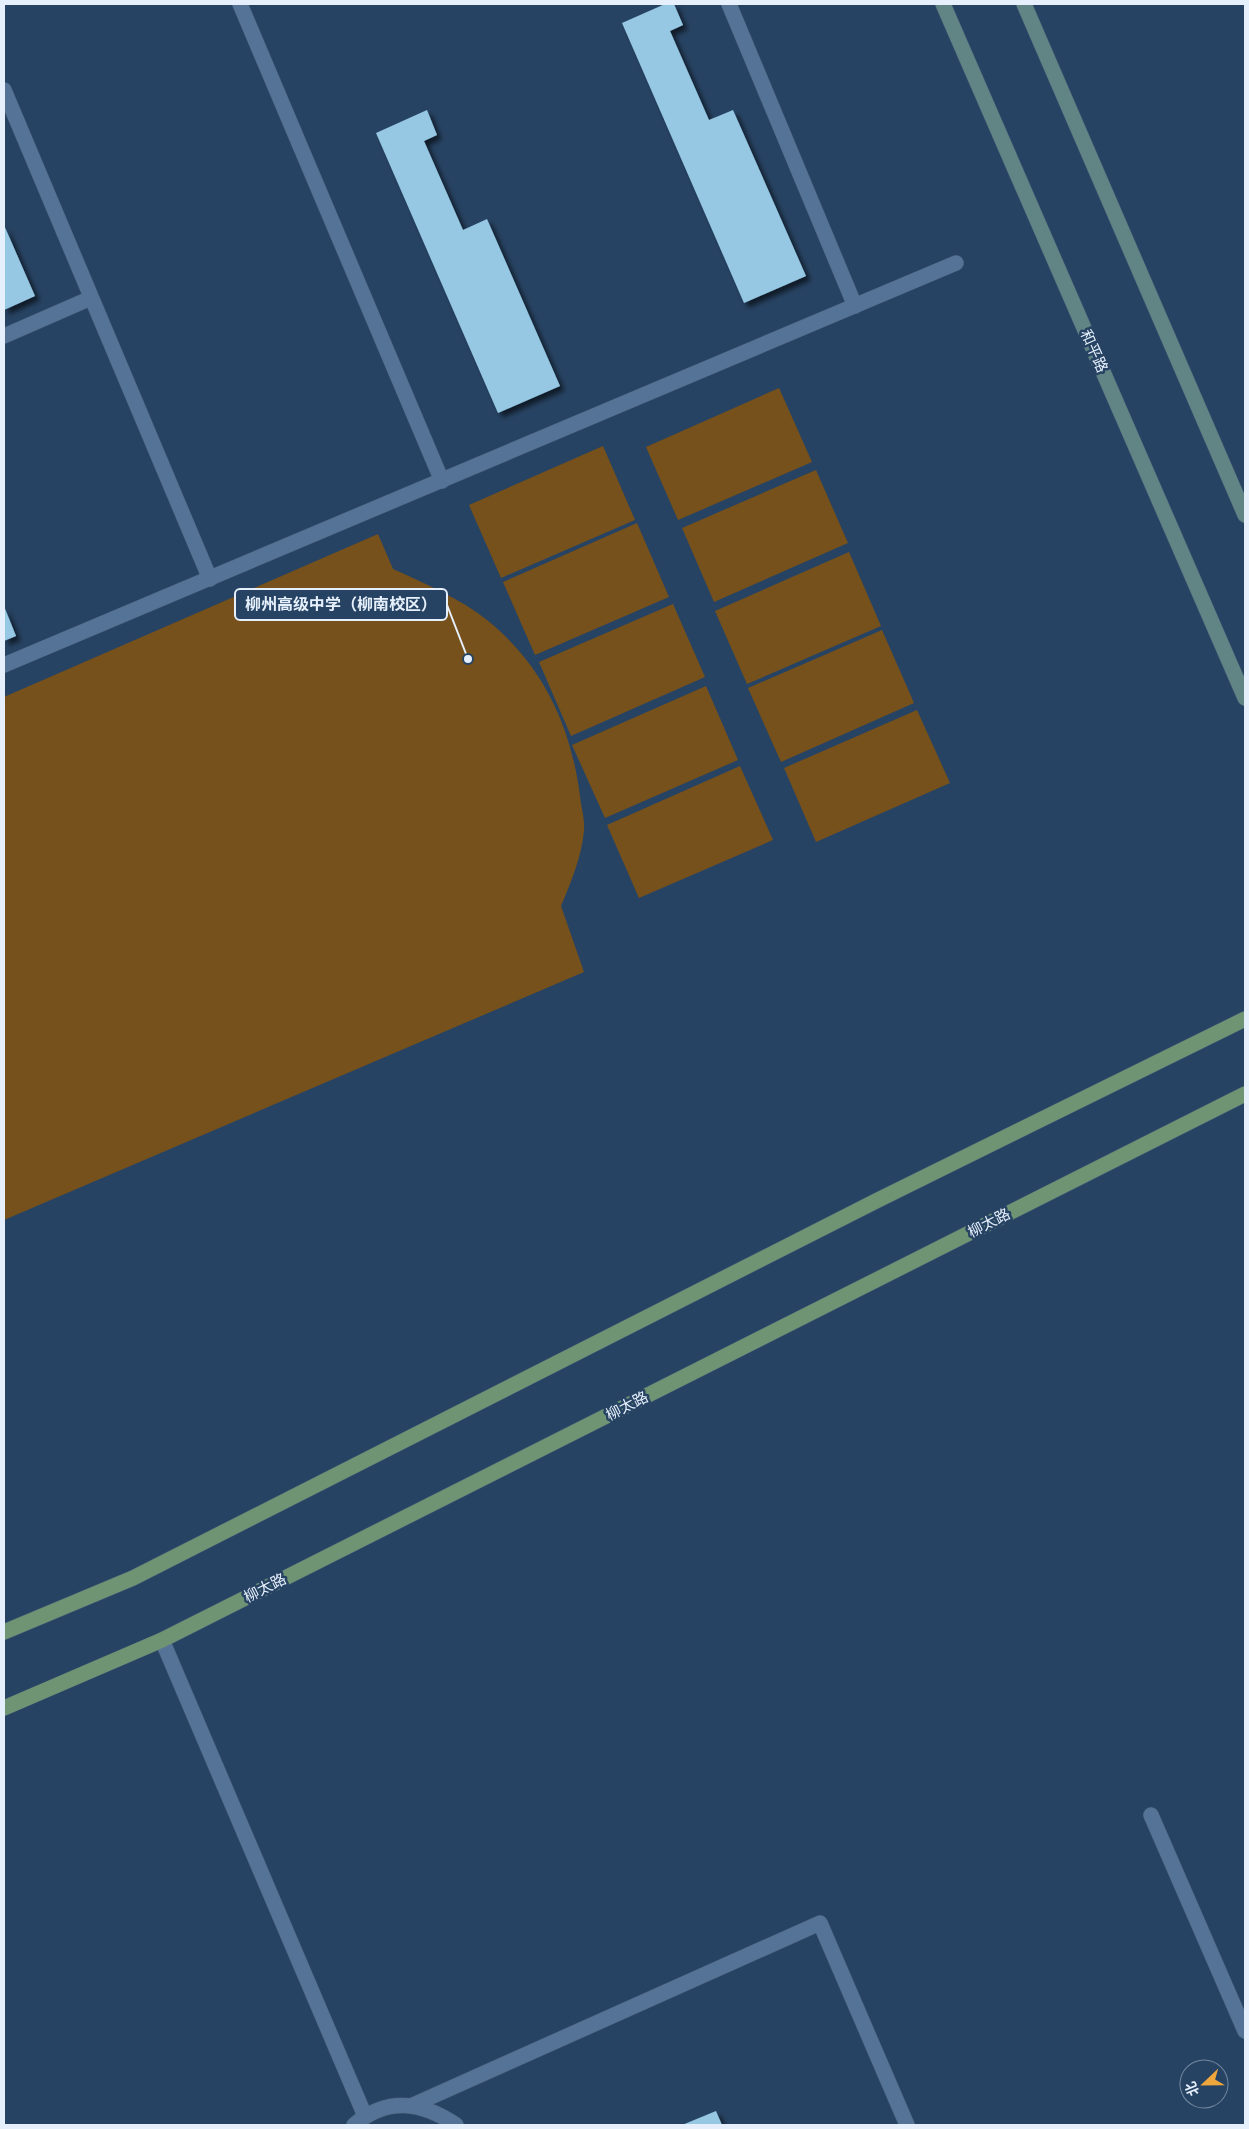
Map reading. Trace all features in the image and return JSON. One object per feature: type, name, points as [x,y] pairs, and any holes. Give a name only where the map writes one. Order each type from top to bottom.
[{"type":"main road","name":"和平路","points":[[943,4],[1245,698]]},
{"type":"main road","points":[[1024,4],[1245,515]]},
{"type":"main road","points":[[4,1632],[134,1578],[878,1200],[1245,1019]]},
{"type":"main road","name":"柳太路","points":[[4,1708],[162,1640],[1245,1094]]},
{"type":"street","points":[[240,4],[442,481]]},
{"type":"street","points":[[729,4],[855,306]]},
{"type":"street","points":[[4,90],[210,579]]},
{"type":"street","points":[[4,665],[956,264]]},
{"type":"street","points":[[4,336],[92,298]]},
{"type":"street","points":[[162,1640],[360,2121],[388,2107],[413,2105],[820,1923],[908,2125]]},
{"type":"street","points":[[1151,1816],[1245,2032]]},
{"type":"street","points":[[413,2105],[437,2112],[456,2125]]},
{"type":"shaded area","points":[[779,388],[812,462],[678,520],[646,447]]},
{"type":"shaded area","points":[[603,446],[635,520],[501,578],[469,505]]},
{"type":"shaded area","points":[[816,470],[848,543],[714,602],[682,528]]},
{"type":"shaded area","points":[[637,523],[669,597],[535,655],[503,582]]},
{"type":"shaded area","points":[[378,534],[393,569],[454,598],[487,620],[524,657],[539,677],[551,699],[570,745],[583,817],[584,830],[581,849],[561,906],[584,972],[4,1220],[4,697]]},
{"type":"shaded area","points":[[849,552],[881,626],[747,684],[715,611]]},
{"type":"shaded area","points":[[673,604],[705,677],[571,736],[539,662]]},
{"type":"shaded area","points":[[882,630],[914,703],[781,762],[748,688]]},
{"type":"shaded area","points":[[706,686],[738,760],[605,818],[572,745]]},
{"type":"shaded area","points":[[917,710],[950,783],[816,842],[784,768]]},
{"type":"shaded area","points":[[740,766],[773,840],[639,898],[607,825]]},
{"type":"building","points":[[665,4],[674,4],[683,25],[670,31],[709,120],[733,110],[806,276],[744,303],[622,23]]},
{"type":"building","points":[[427,110],[437,135],[424,141],[463,230],[487,219],[560,386],[498,413],[376,133]]},
{"type":"building","points":[[4,225],[35,296],[4,310]]},
{"type":"building","points":[[4,606],[16,636],[4,641]]},
{"type":"building","points":[[716,2111],[722,2125],[682,2125]]},
{"type":"place","name":"柳州高级中学（柳南校区）","points":[[468,659]]}]
